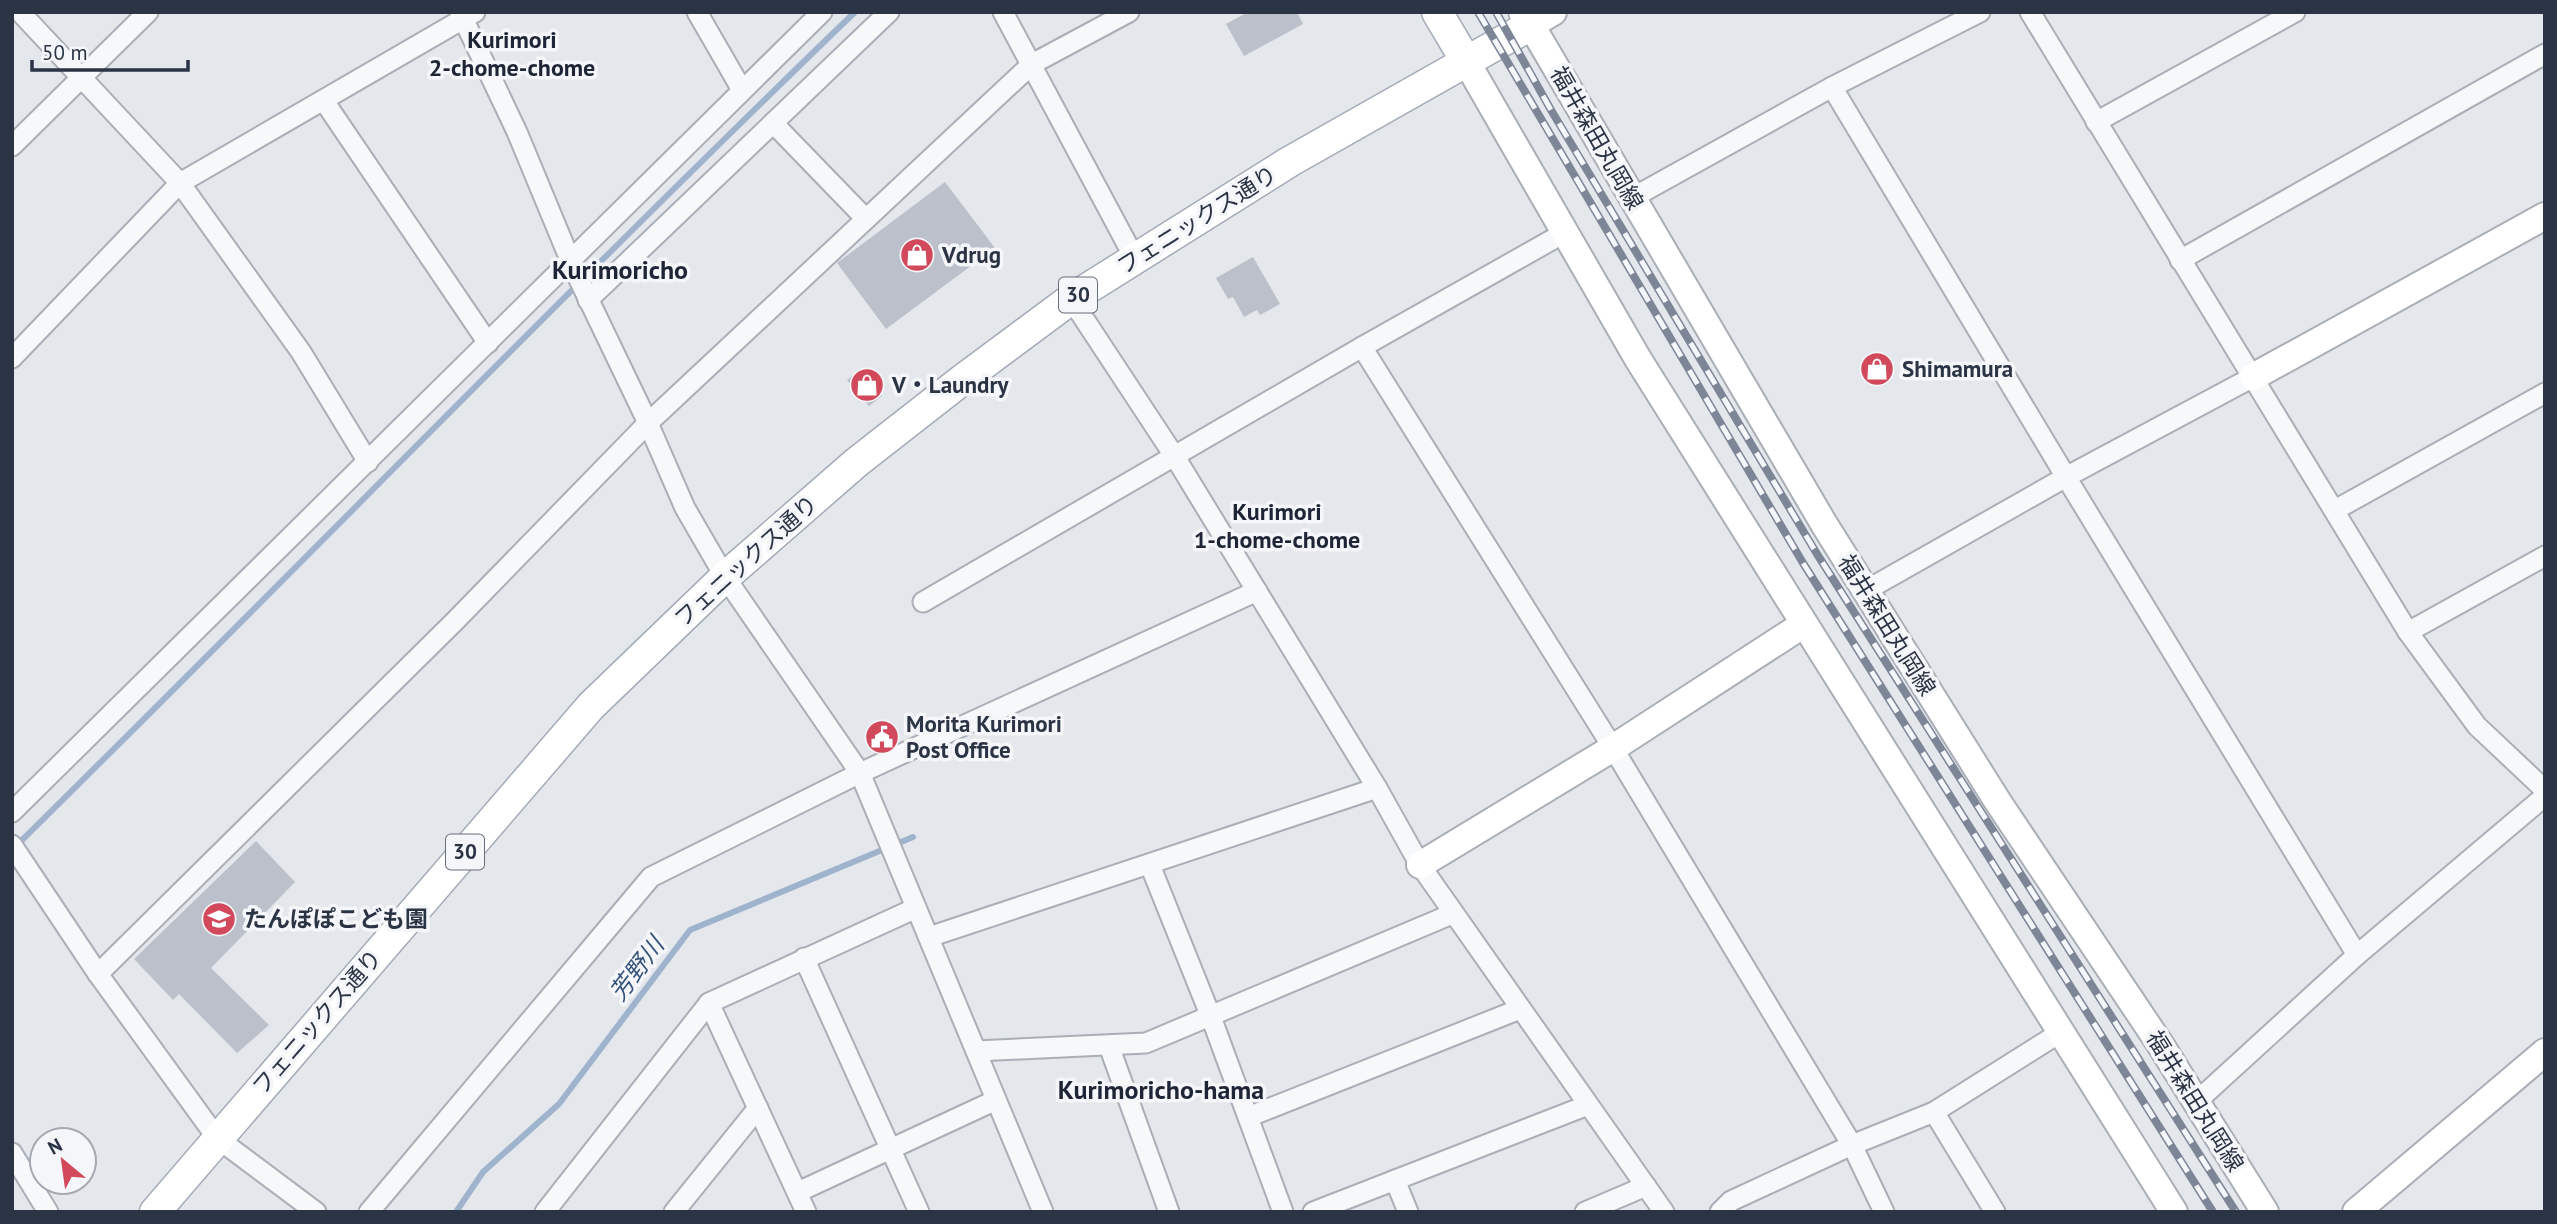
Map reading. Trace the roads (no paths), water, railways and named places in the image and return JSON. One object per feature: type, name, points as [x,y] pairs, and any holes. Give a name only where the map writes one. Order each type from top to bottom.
[{"type":"main road","points":[[1437,12],[1638,359],[2174,1212]]},
{"type":"main road","name":"30","points":[[1466,61],[1536,16]]},
{"type":"main road","name":"福井森田丸岡線","points":[[1536,16],[1632,198],[1865,591],[1998,802],[2160,1044],[2265,1212]]},
{"type":"main road","name":"フェニックス通り","points":[[155,1212],[591,706],[725,577],[857,462],[1071,299],[1289,162],[1466,61]]},
{"type":"main road","points":[[2253,377],[2545,216]]},
{"type":"main road","points":[[1420,865],[1613,748],[1804,624]]},
{"type":"main road","points":[[2356,1212],[2545,1052]]},
{"type":"street","points":[[20,12],[180,183],[301,352],[368,462]]},
{"type":"street","points":[[12,146],[148,12]]},
{"type":"street","points":[[697,12],[742,90]]},
{"type":"street","points":[[12,812],[572,263],[822,12]]},
{"type":"street","points":[[588,300],[888,12]]},
{"type":"street","points":[[1003,12],[1135,259]]},
{"type":"street","points":[[98,975],[455,621],[648,423],[866,219],[1032,64],[1129,12]]},
{"type":"street","points":[[1632,198],[1832,87],[1980,12]]},
{"type":"street","points":[[2030,12],[2408,632],[2477,726],[2545,793],[2357,955],[2195,1103]]},
{"type":"street","points":[[2096,122],[2295,12]]},
{"type":"street","points":[[12,358],[180,183],[324,101],[467,14],[588,300],[648,423],[685,508],[725,577],[860,774],[1043,1212]]},
{"type":"street","points":[[2180,260],[2545,54]]},
{"type":"street","points":[[1832,87],[2357,955]]},
{"type":"street","points":[[324,101],[488,343]]},
{"type":"street","points":[[773,123],[866,219]]},
{"type":"street","points":[[923,602],[1362,346],[1564,233]]},
{"type":"street","points":[[1071,299],[1175,457],[1377,788],[1420,865],[1664,1212]]},
{"type":"street","points":[[1362,346],[1613,748],[1852,1145],[1884,1212]]},
{"type":"street","points":[[1865,591],[2066,477],[2253,377]]},
{"type":"street","points":[[2335,510],[2545,393]]},
{"type":"street","points":[[2408,632],[2545,556]]},
{"type":"street","points":[[369,1212],[651,877],[860,774],[1257,592]]},
{"type":"street","points":[[929,937],[1377,788]]},
{"type":"street","points":[[12,845],[98,975],[217,1138],[316,1212]]},
{"type":"street","points":[[1150,865],[1211,1017],[1283,1212]]},
{"type":"street","points":[[545,1212],[709,1003],[916,908]]},
{"type":"street","points":[[976,1051],[1146,1043],[1452,914]]},
{"type":"street","points":[[804,958],[919,1212]]},
{"type":"street","points":[[709,1003],[806,1212]]},
{"type":"street","points":[[1248,1117],[1520,1009]]},
{"type":"street","points":[[1730,1208],[1852,1145],[1934,1112],[2062,1032]]},
{"type":"street","points":[[1109,1046],[1169,1212]]},
{"type":"street","points":[[798,1192],[996,1100]]},
{"type":"street","points":[[1312,1212],[1588,1105]]},
{"type":"street","points":[[674,1212],[758,1108]]},
{"type":"street","points":[[1934,1112],[1995,1212]]},
{"type":"street","points":[[12,1153],[48,1212]]},
{"type":"street","points":[[1395,1180],[1408,1212]]},
{"type":"street","points":[[1585,1212],[1646,1186]]},
{"type":"waterway","points":[[15,847],[643,219],[855,12]]},
{"type":"waterway","name":"芳野川","points":[[456,1212],[483,1172],[559,1104],[690,930],[913,837]]},
{"type":"railway","points":[[1478,12],[1803,563],[2213,1212]]},
{"type":"railway","points":[[1496,12],[1551,110],[1817,554],[2236,1212]]},
{"type":"place","name":"Vdrug","points":[[917,255]]},
{"type":"place","name":"Shimamura","points":[[1877,369]]},
{"type":"place","name":"V・Laundry","points":[[867,385]]},
{"type":"place","name":"Morita Kurimori Post Office","points":[[882,737]]},
{"type":"place","name":"たんぽぽこども園","points":[[219,919]]},
{"type":"district","name":"Kurimori 2-chome-chome","points":[[512,54]]},
{"type":"district","name":"Kurimoricho","points":[[620,270]]},
{"type":"district","name":"Kurimori 1-chome-chome","points":[[1277,526]]},
{"type":"district","name":"Kurimoricho-hama","points":[[1161,1090]]}]
